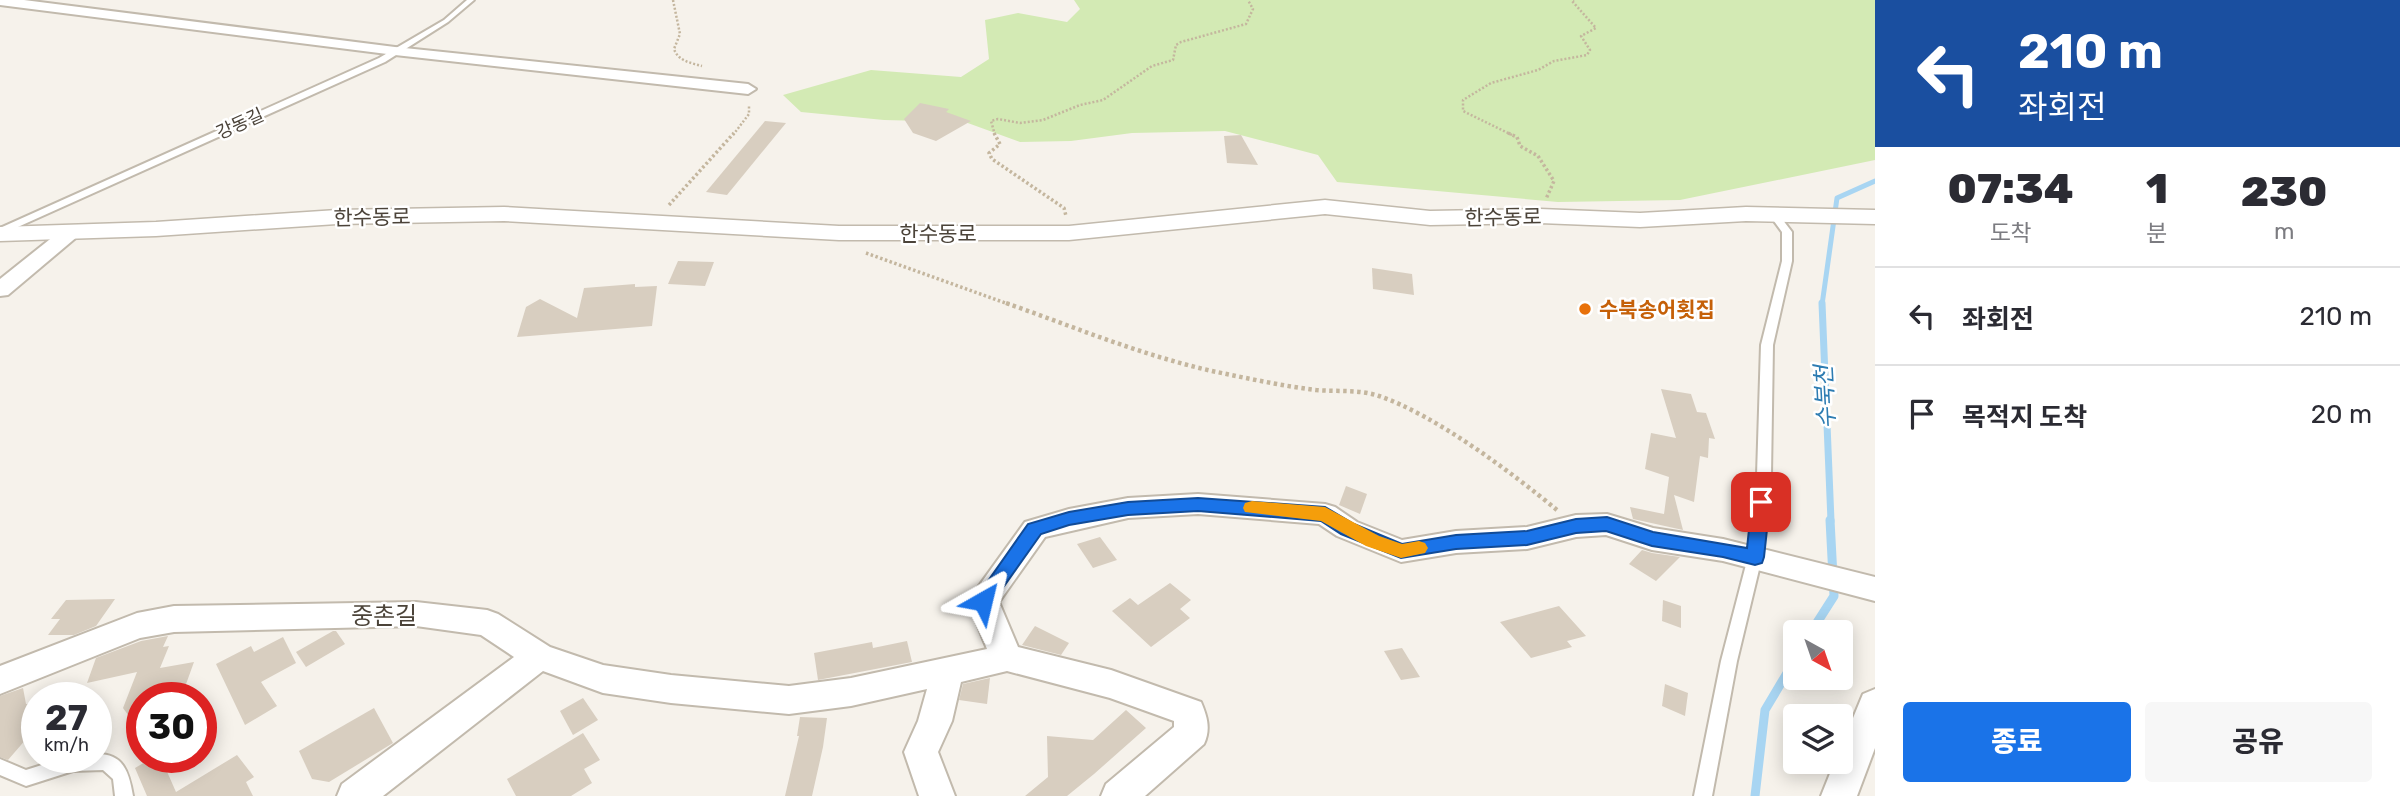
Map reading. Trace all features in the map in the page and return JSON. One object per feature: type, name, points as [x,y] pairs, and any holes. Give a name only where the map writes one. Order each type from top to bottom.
[{"type":"street","points":[[0,1],[395,51],[748,89]]},
{"type":"street","name":"한수동로","points":[[0,233],[71,232],[337,217],[505,214],[825,232],[1067,233],[1325,206],[1430,218],[1540,216],[1640,220],[1746,214],[1776,217],[1875,217]]},
{"type":"street","points":[[0,290],[71,232]]},
{"type":"street","points":[[1119,796],[1192,733],[1189,712],[1111,684],[1007,658],[983,601],[1035,529],[1069,519],[1128,508],[1198,504],[1287,510],[1325,514],[1348,529],[1401,551],[1456,542],[1527,538],[1576,526],[1607,524],[1652,539],[1723,550],[1875,589]]},
{"type":"street","name":"중촌길","points":[[0,680],[137,626],[174,619],[416,614],[486,623],[539,656],[603,679],[671,689],[789,700],[851,692],[1007,658]]},
{"type":"street","points":[[355,796],[539,656]]},
{"type":"street","points":[[937,796],[921,752],[934,721],[948,671]]},
{"type":"street","points":[[1839,796],[1875,704]]},
{"type":"lane","name":"강동길","points":[[0,233],[369,66],[446,21],[471,0]]},
{"type":"lane","points":[[1703,796],[1729,661],[1769,561],[1764,475],[1767,345],[1787,261],[1787,232],[1776,217]]},
{"type":"lane","points":[[0,767],[26,778],[73,763],[106,762],[121,775],[124,796]]},
{"type":"path","points":[[673,0],[680,34],[674,49],[676,55],[684,61],[707,68]]},
{"type":"path","points":[[1067,233],[1064,208],[992,159],[989,153],[1000,144],[991,128],[991,121],[998,119],[1020,123],[1043,120],[1080,105],[1103,100],[1152,66],[1173,60],[1176,45],[1181,42],[1246,24],[1253,9],[1248,0]]},
{"type":"path","points":[[1540,216],[1554,181],[1548,169],[1538,156],[1520,146],[1517,137],[1463,111],[1463,100],[1491,83],[1538,70],[1554,61],[1587,55],[1590,50],[1581,36],[1596,28],[1575,6],[1572,1],[1574,0]]},
{"type":"path","points":[[645,222],[668,205],[743,123],[749,114],[748,89]]},
{"type":"path","points":[[825,232],[866,253],[1156,357],[1213,371],[1318,390],[1356,390],[1379,396],[1414,411],[1523,482],[1576,526]]},
{"type":"green space","points":[[1074,0],[1875,0],[1875,160],[1680,200],[1558,202],[1337,182],[1318,155],[1225,131],[1132,133],[1071,141],[1020,142],[965,122],[884,120],[801,112],[783,95],[871,70],[961,77],[989,59],[985,20],[1018,13],[1067,22],[1080,9]]},
{"type":"building","points":[[920,103],[949,109],[946,112],[971,121],[936,141],[913,133],[904,119]]},
{"type":"building","points":[[765,121],[786,123],[727,195],[706,192]]},
{"type":"building","points":[[1241,135],[1258,165],[1227,163],[1224,136]]},
{"type":"building","points":[[678,261],[714,262],[705,286],[668,284]]},
{"type":"building","points":[[1372,268],[1412,274],[1414,295],[1373,289]]},
{"type":"building","points":[[635,284],[635,287],[657,286],[652,326],[517,337],[526,307],[540,299],[577,318],[584,288]]},
{"type":"building","points":[[1661,389],[1691,394],[1697,412],[1706,413],[1715,439],[1709,438],[1708,458],[1700,456],[1694,502],[1674,495],[1683,530],[1633,519],[1630,507],[1664,514],[1669,477],[1645,469],[1651,433],[1676,438]]},
{"type":"building","points":[[1346,486],[1367,494],[1360,514],[1339,505]]},
{"type":"building","points":[[1100,537],[1117,560],[1093,568],[1077,544]]},
{"type":"building","points":[[1642,550],[1680,557],[1656,581],[1629,564]]},
{"type":"building","points":[[1170,583],[1191,600],[1180,609],[1190,618],[1151,647],[1112,611],[1130,598],[1138,605]]},
{"type":"building","points":[[115,599],[96,626],[74,635],[48,635],[60,619],[51,619],[66,600]]},
{"type":"building","points":[[1663,600],[1681,606],[1681,628],[1662,621]]},
{"type":"building","points":[[1559,606],[1586,636],[1567,641],[1572,647],[1531,658],[1500,622]]},
{"type":"building","points":[[1035,626],[1069,643],[1061,655],[1022,645]]},
{"type":"building","points":[[336,631],[345,644],[306,667],[296,652]]},
{"type":"building","points":[[168,636],[163,647],[169,646],[160,668],[194,662],[187,682],[133,682],[137,672],[87,682],[96,658],[141,641]]},
{"type":"building","points":[[283,637],[296,663],[261,682],[277,706],[245,725],[216,664],[251,646],[254,652]]},
{"type":"building","points":[[907,641],[912,662],[818,680],[814,653],[872,642],[873,648]]},
{"type":"building","points":[[1402,648],[1420,677],[1401,680],[1384,651]]},
{"type":"building","points":[[990,678],[987,704],[959,700],[963,684]]},
{"type":"building","points":[[1665,684],[1688,693],[1685,716],[1662,706]]},
{"type":"building","points":[[21,689],[21,745],[8,760],[0,757],[0,696]]},
{"type":"building","points":[[583,698],[598,720],[573,735],[560,711]]},
{"type":"building","points":[[374,708],[393,743],[329,782],[312,779],[299,751]]},
{"type":"building","points":[[1126,710],[1146,728],[1094,774],[1067,796],[1025,796],[1048,777],[1047,736],[1093,740]]},
{"type":"building","points":[[800,717],[827,718],[823,747],[812,796],[785,796],[799,736]]},
{"type":"building","points":[[583,733],[600,760],[584,769],[592,783],[571,796],[516,796],[507,779]]},
{"type":"building","points":[[237,755],[254,777],[246,782],[253,796],[147,796],[137,773],[168,773],[176,792],[207,773],[217,773],[217,767]]},
{"type":"waterway","name":"수북천","points":[[1822,305],[1837,198],[1875,181]]},
{"type":"waterway","name":"수북천","points":[[1822,305],[1831,521]]},
{"type":"waterway","name":"수북천","points":[[1819,620],[1834,596],[1830,520]]},
{"type":"waterway","name":"수북천","points":[[1755,796],[1765,710],[1783,680]]},
{"type":"slow traffic","points":[[1252,508],[1325,514],[1372,541],[1401,551],[1419,548]]},
{"type":"place","name":"수북송어횟집","points":[[1585,309]]},
{"type":"route","points":[[983,601],[1035,529],[1069,519],[1128,508],[1198,504],[1325,514],[1372,541],[1401,551],[1456,542],[1527,538],[1576,526],[1607,524],[1652,539],[1755,557],[1761,502]]}]
